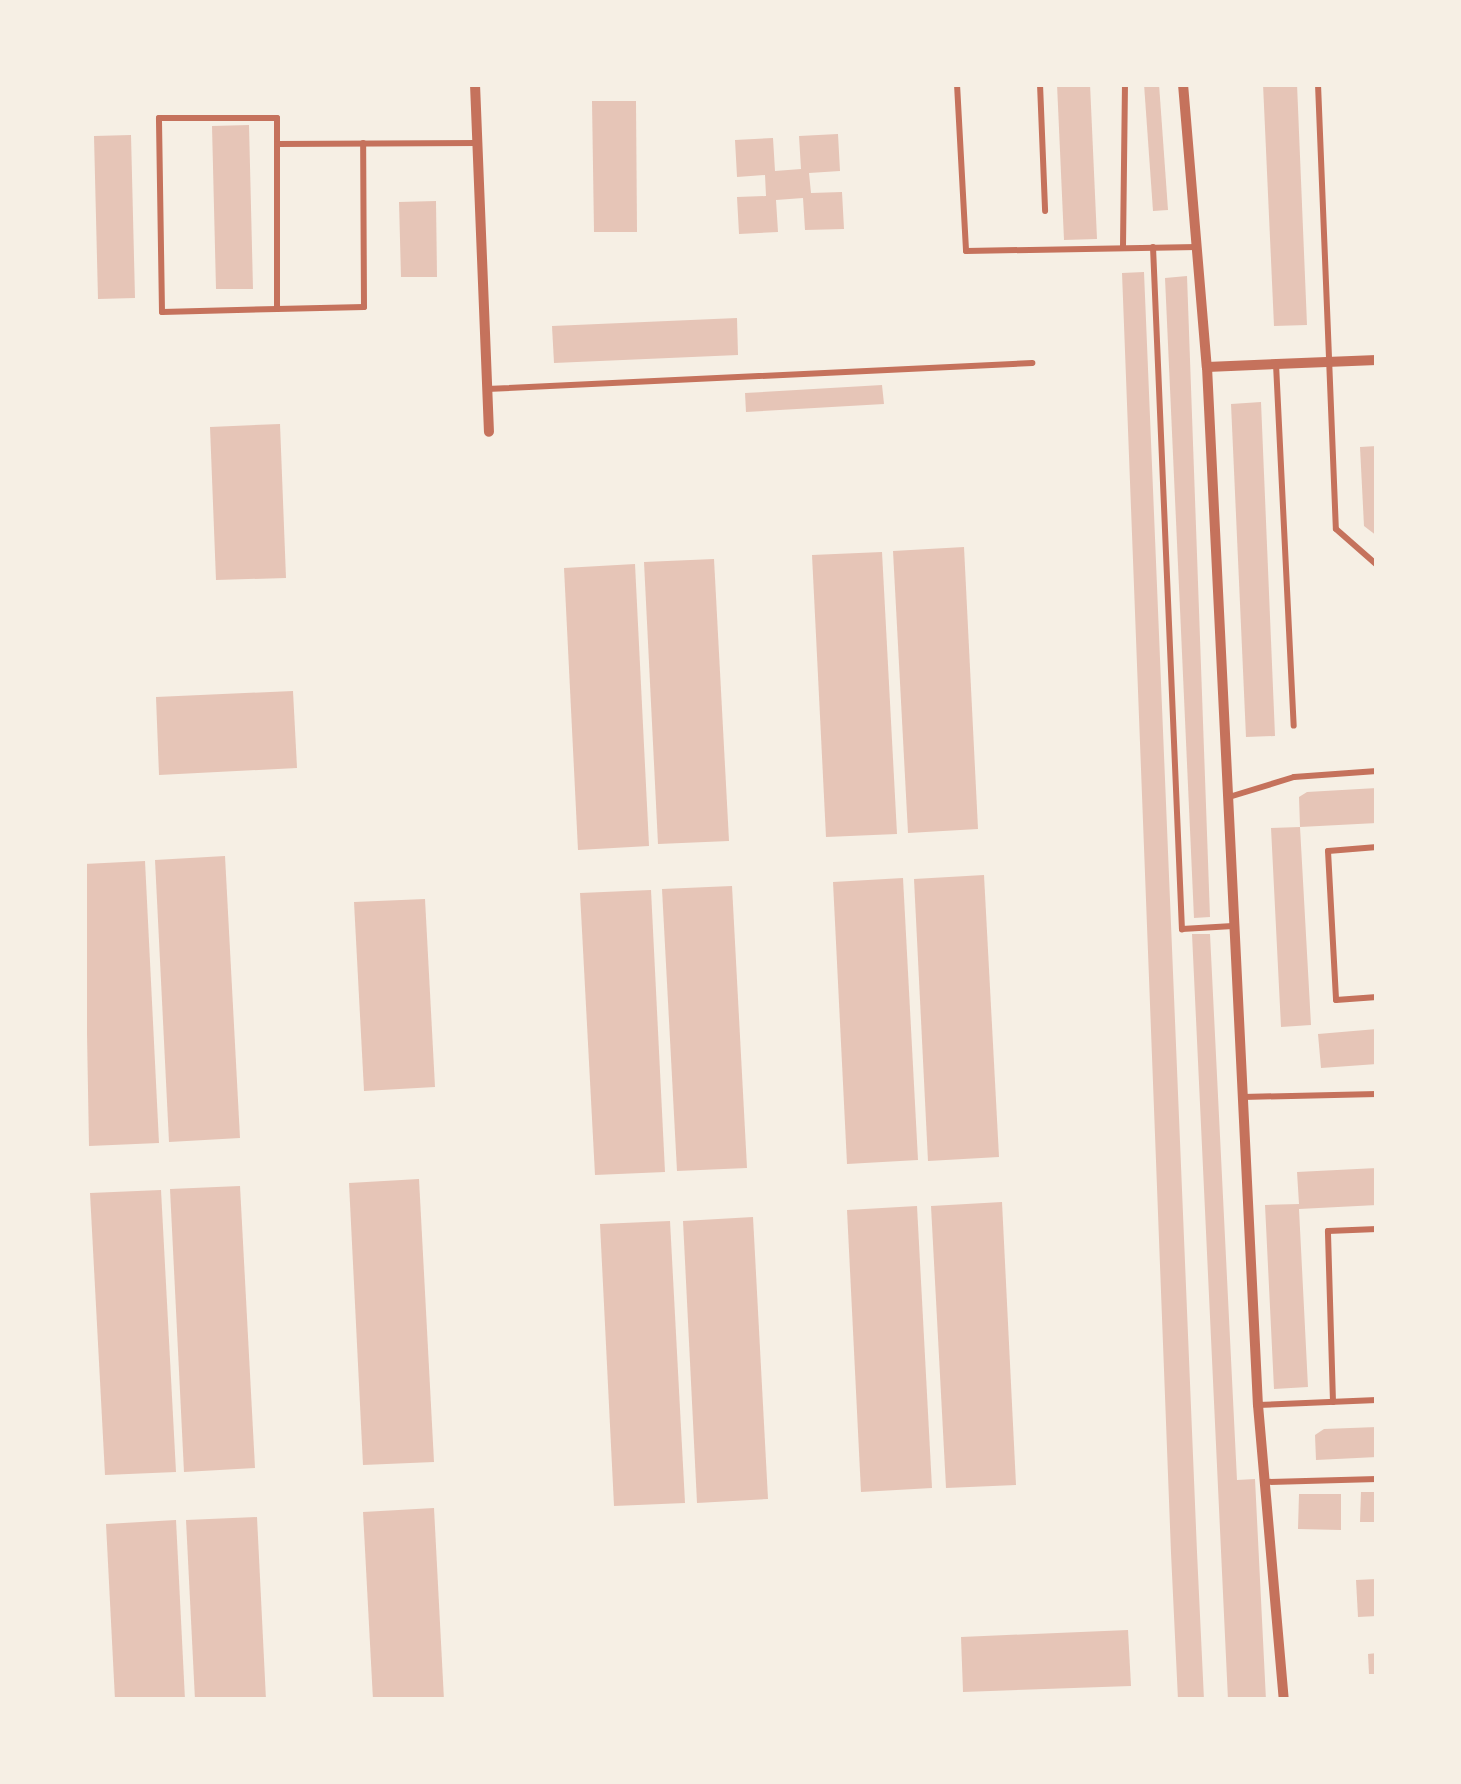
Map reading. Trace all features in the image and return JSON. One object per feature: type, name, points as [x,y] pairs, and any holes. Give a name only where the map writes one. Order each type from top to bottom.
[{"type":"street","points":[[475,84],[489,432]]},
{"type":"street","points":[[1183,84],[1207,367],[1258,1405],[1284,1700]]},
{"type":"street","points":[[1207,367],[1377,360]]},
{"type":"lane","points":[[957,84],[966,250],[1197,247]]},
{"type":"lane","points":[[1040,84],[1045,211]]},
{"type":"lane","points":[[1123,248],[1125,84]]},
{"type":"lane","points":[[1318,84],[1336,529],[1377,565]]},
{"type":"lane","points":[[277,309],[277,118],[159,118],[161,312],[364,307],[363,143]]},
{"type":"lane","points":[[277,144],[478,143]]},
{"type":"lane","points":[[1153,247],[1183,928],[1233,926]]},
{"type":"lane","points":[[487,389],[1032,363]]},
{"type":"lane","points":[[1276,364],[1294,726]]},
{"type":"lane","points":[[1226,798],[1294,777],[1377,771]]},
{"type":"lane","points":[[1377,848],[1328,851],[1336,1000],[1377,997]]},
{"type":"lane","points":[[1241,1097],[1377,1094]]},
{"type":"lane","points":[[1333,1402],[1328,1231],[1377,1228]]},
{"type":"lane","points":[[1258,1405],[1377,1400]]},
{"type":"lane","points":[[1267,1483],[1377,1479]]},
{"type":"building","points":[[1057,84],[1090,84],[1097,239],[1064,240]]},
{"type":"building","points":[[1144,84],[1159,84],[1168,210],[1153,211]]},
{"type":"building","points":[[1263,84],[1297,84],[1307,325],[1274,326]]},
{"type":"building","points":[[592,101],[636,101],[637,232],[594,232]]},
{"type":"building","points":[[249,125],[253,289],[216,289],[212,126]]},
{"type":"building","points":[[838,134],[840,171],[809,173],[811,193],[842,192],[844,229],[805,230],[803,198],[776,200],[778,232],[739,234],[737,197],[766,196],[765,175],[737,177],[735,140],[773,138],[775,171],[801,169],[799,136]]},
{"type":"building","points":[[131,135],[135,298],[98,299],[94,136]]},
{"type":"building","points":[[436,201],[437,277],[401,277],[399,202]]},
{"type":"building","points":[[1144,272],[1204,1700],[1178,1700],[1171,1553],[1122,273]]},
{"type":"building","points":[[1187,276],[1210,917],[1194,918],[1165,278]]},
{"type":"building","points":[[737,318],[738,355],[554,363],[552,326]]},
{"type":"building","points":[[882,385],[884,404],[746,412],[745,393]]},
{"type":"building","points":[[1261,402],[1275,736],[1246,737],[1231,404]]},
{"type":"building","points":[[280,424],[286,578],[216,580],[210,427]]},
{"type":"building","points":[[1377,446],[1377,536],[1364,526],[1360,447]]},
{"type":"building","points":[[964,547],[978,829],[908,833],[893,551]]},
{"type":"building","points":[[882,552],[897,834],[826,837],[812,555]]},
{"type":"building","points":[[714,559],[729,841],[658,844],[644,562]]},
{"type":"building","points":[[635,564],[649,846],[578,850],[564,568]]},
{"type":"building","points":[[293,691],[297,768],[159,775],[156,697]]},
{"type":"building","points":[[1377,788],[1377,823],[1300,827],[1299,797],[1307,792]]},
{"type":"building","points":[[1300,827],[1311,1025],[1281,1027],[1271,828]]},
{"type":"building","points":[[225,856],[240,1138],[169,1142],[155,860]]},
{"type":"building","points":[[145,861],[159,1143],[89,1146],[84,864]]},
{"type":"building","points":[[984,875],[999,1157],[928,1161],[914,879]]},
{"type":"building","points":[[903,878],[918,1160],[847,1164],[833,882]]},
{"type":"building","points":[[732,886],[747,1168],[677,1171],[662,889]]},
{"type":"building","points":[[651,890],[665,1172],[595,1175],[580,893]]},
{"type":"building","points":[[425,899],[435,1087],[364,1091],[354,902]]},
{"type":"building","points":[[1192,934],[1210,934],[1237,1480],[1255,1479],[1266,1700],[1228,1700]]},
{"type":"building","points":[[1377,1029],[1377,1064],[1321,1068],[1318,1034]]},
{"type":"building","points":[[1377,1168],[1377,1205],[1299,1209],[1308,1387],[1274,1389],[1265,1205],[1299,1204],[1297,1172]]},
{"type":"building","points":[[419,1179],[434,1462],[363,1465],[349,1183]]},
{"type":"building","points":[[240,1186],[255,1468],[184,1472],[170,1189]]},
{"type":"building","points":[[161,1190],[176,1472],[105,1475],[90,1193]]},
{"type":"building","points":[[1002,1202],[1016,1485],[946,1488],[931,1206]]},
{"type":"building","points":[[917,1206],[932,1488],[861,1492],[847,1210]]},
{"type":"building","points":[[753,1217],[768,1499],[697,1503],[683,1221]]},
{"type":"building","points":[[670,1221],[685,1503],[614,1506],[600,1224]]},
{"type":"building","points":[[1377,1427],[1377,1457],[1316,1460],[1315,1435],[1324,1429]]},
{"type":"building","points":[[1361,1492],[1377,1492],[1377,1522],[1360,1522]]},
{"type":"building","points":[[1299,1494],[1341,1494],[1341,1530],[1298,1529]]},
{"type":"building","points":[[434,1508],[444,1700],[373,1700],[363,1512]]},
{"type":"building","points":[[257,1517],[266,1700],[195,1700],[186,1520]]},
{"type":"building","points":[[176,1520],[185,1700],[115,1700],[106,1524]]},
{"type":"building","points":[[1377,1579],[1377,1616],[1358,1617],[1356,1580]]},
{"type":"building","points":[[1128,1630],[1131,1686],[963,1692],[961,1637]]},
{"type":"building","points":[[1377,1653],[1377,1674],[1369,1674],[1368,1654]]}]
